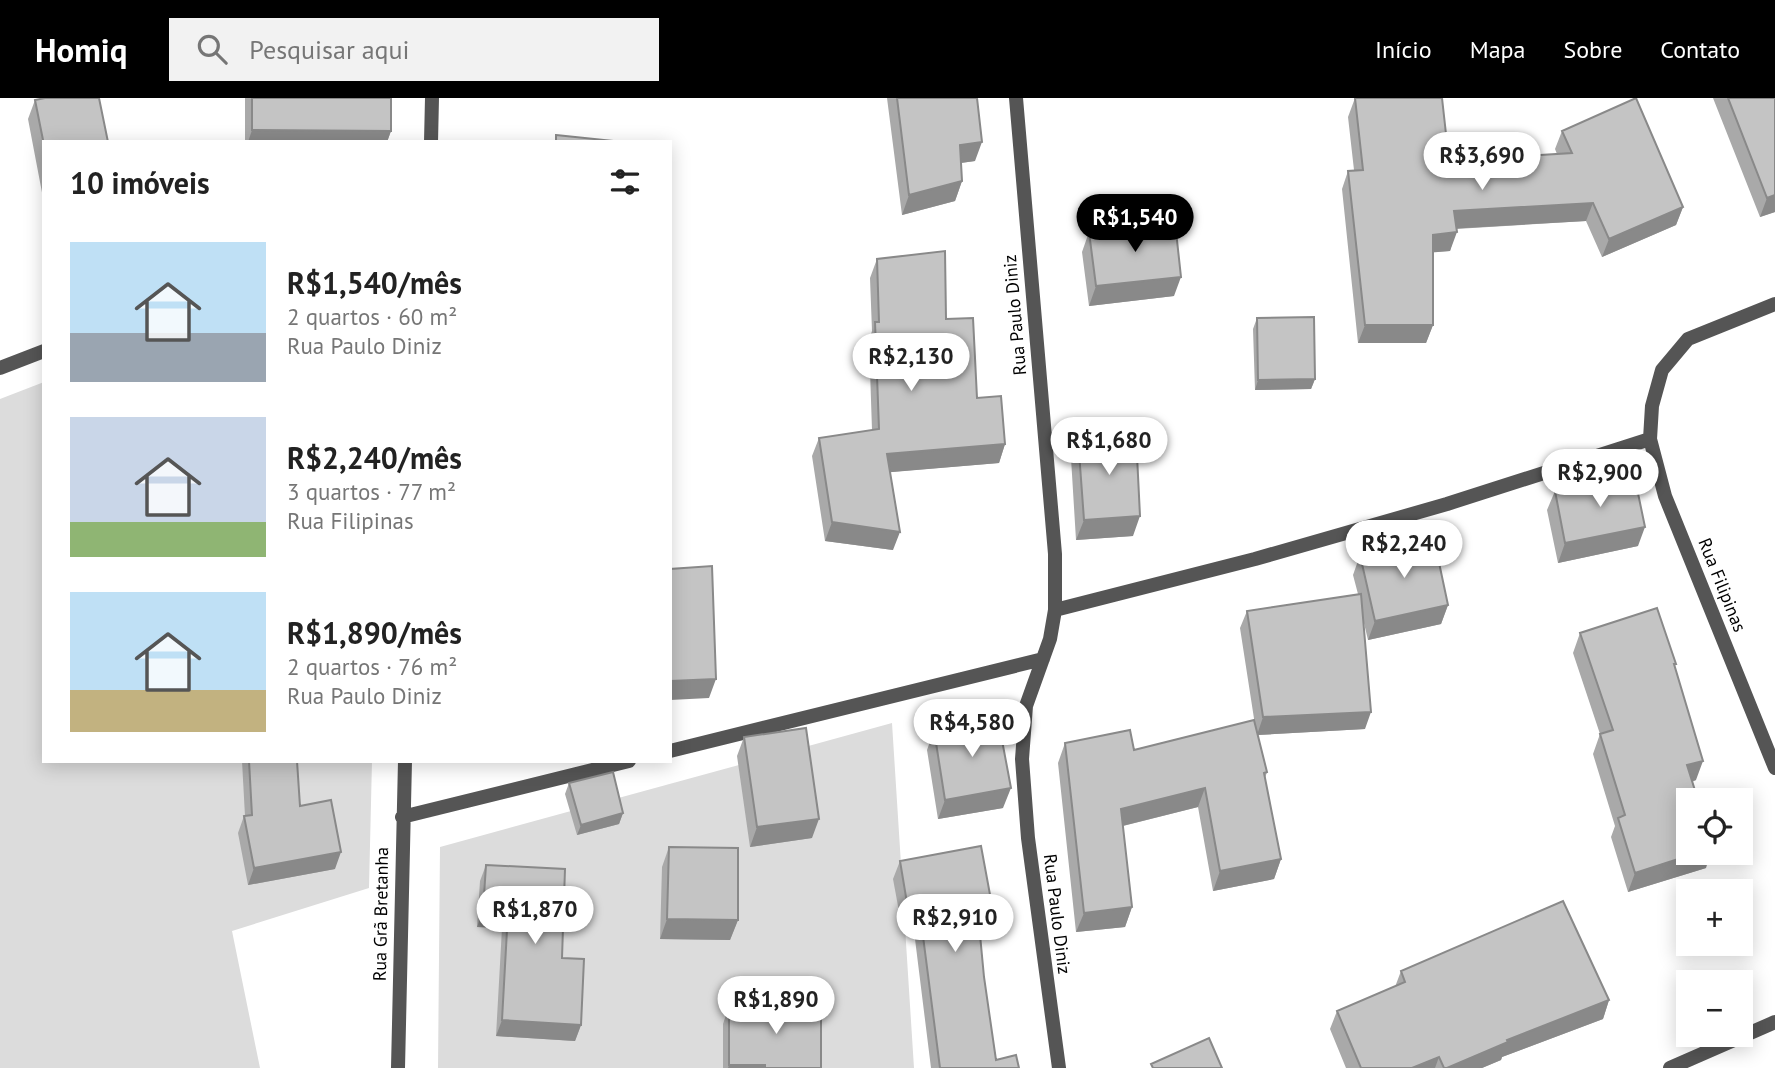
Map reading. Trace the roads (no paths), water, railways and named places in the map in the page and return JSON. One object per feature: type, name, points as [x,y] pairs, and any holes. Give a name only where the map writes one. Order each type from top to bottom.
[{"type":"street","points":[[431,140],[432,98]]},
{"type":"street","name":"Rua Paulo Diniz","points":[[1016,98],[1055,554],[1055,610],[1043,659],[1026,706],[1022,759],[1028,838],[1059,1068]]},
{"type":"street","name":"Rua Filipinas","points":[[1775,303],[1688,339],[1662,370],[1652,406],[1650,439],[1665,496],[1775,768]]},
{"type":"street","points":[[0,368],[42,352]]},
{"type":"street","points":[[1055,610],[1255,559],[1447,504],[1650,439]]},
{"type":"street","points":[[672,751],[1043,659]]},
{"type":"street","name":"Rua Grã Bretanha","points":[[398,1068],[405,763]]},
{"type":"street","points":[[402,817],[621,763]]},
{"type":"street","points":[[1670,1068],[1775,1022]]}]
